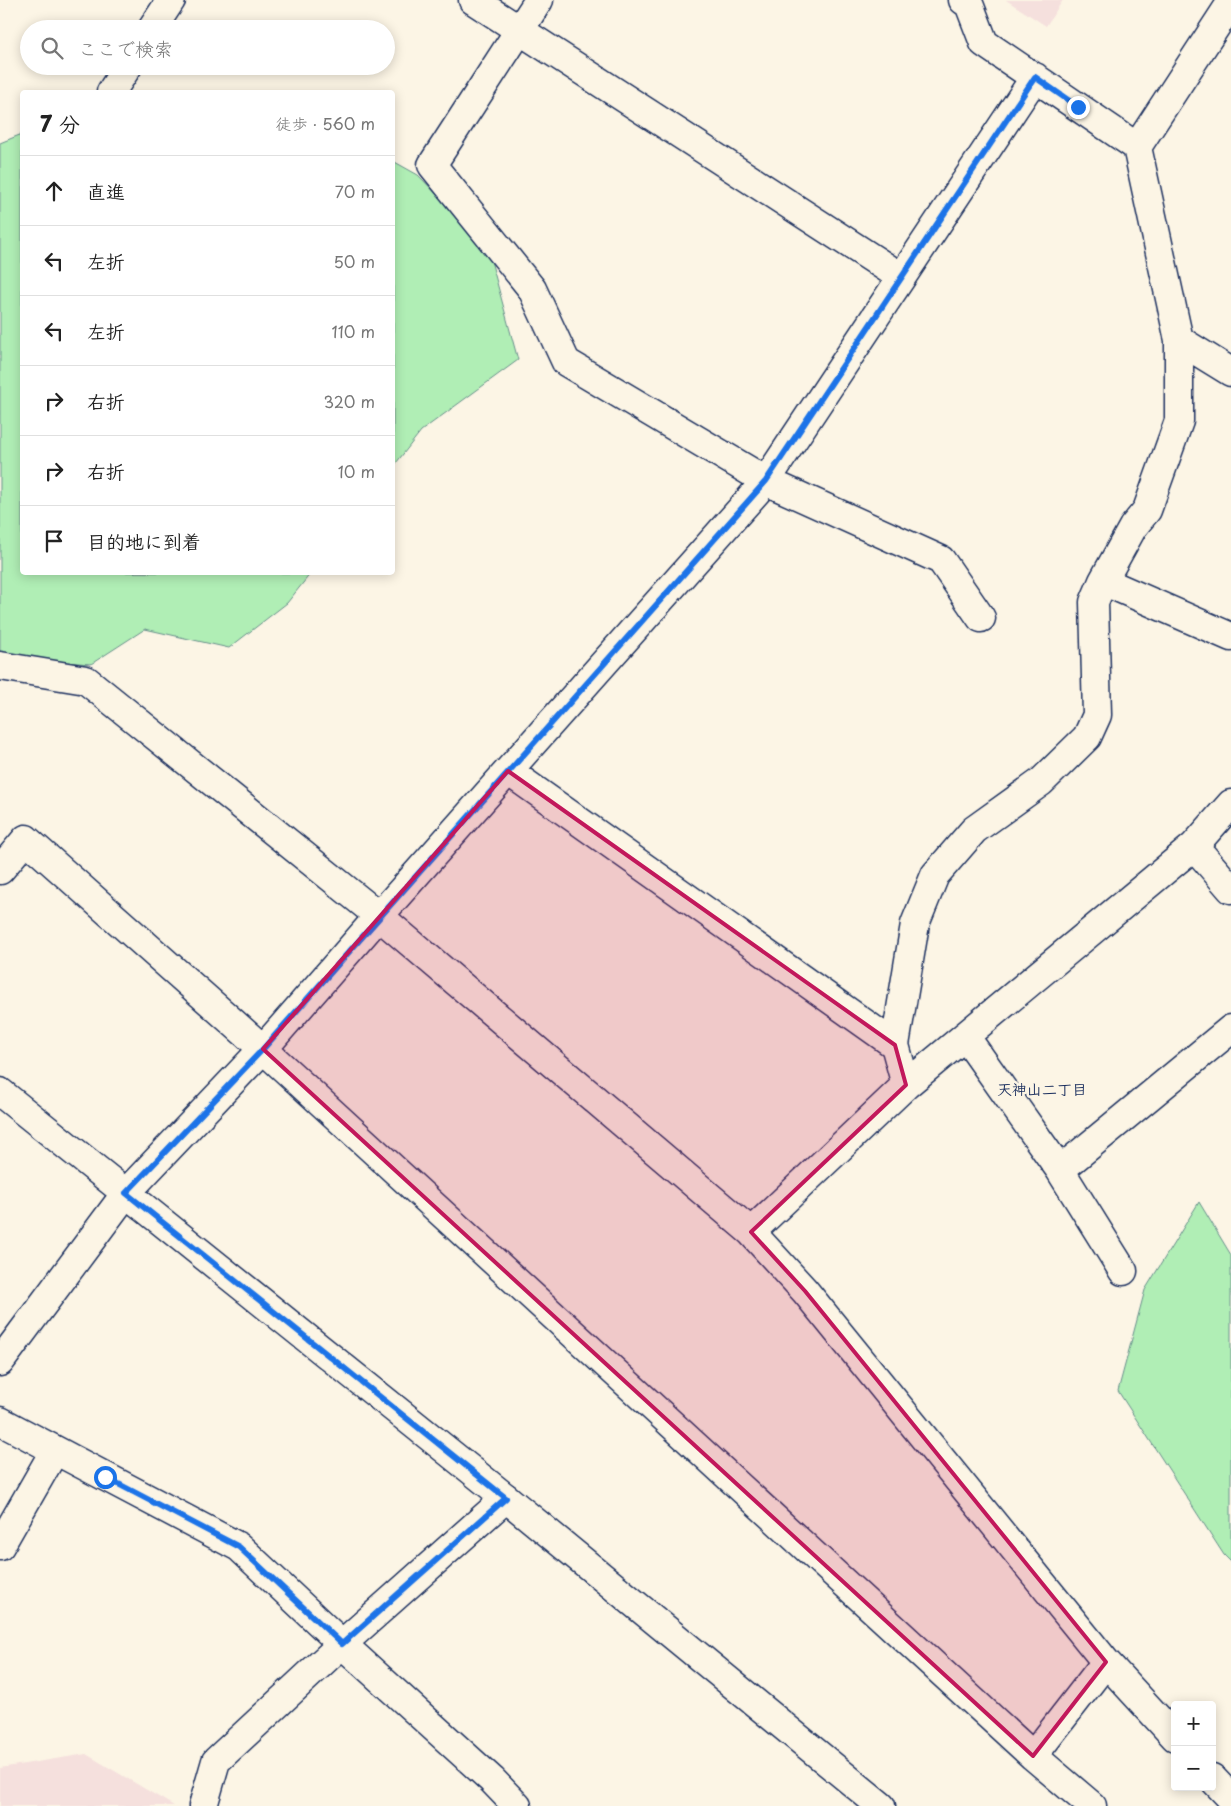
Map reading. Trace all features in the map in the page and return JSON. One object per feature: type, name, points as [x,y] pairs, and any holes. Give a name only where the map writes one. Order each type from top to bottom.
[{"type":"street","points":[[158,20],[171,0]]},
{"type":"street","points":[[473,0],[901,277]]},
{"type":"street","points":[[539,0],[432,165],[532,289],[566,362],[766,481],[941,560],[981,618]]},
{"type":"street","points":[[906,1085],[895,1045],[915,924],[935,875],[974,830],[1041,782],[1087,737],[1097,715],[1094,602],[1103,580],[1133,528],[1147,510],[1179,421],[1179,340],[1136,147],[984,43],[969,4],[963,0]]},
{"type":"street","points":[[1136,147],[1231,3]]},
{"type":"street","points":[[112,90],[122,75]]},
{"type":"street","points":[[0,1362],[126,1193],[263,1049],[766,481],[1035,77]]},
{"type":"street","points":[[1179,340],[1231,372]]},
{"type":"street","points":[[1103,580],[1231,637]]},
{"type":"street","points":[[0,666],[86,680],[380,916],[751,1232],[805,1291],[1106,1662],[1171,1733]]},
{"type":"street","points":[[508,771],[895,1045]]},
{"type":"street","points":[[751,1232],[906,1085],[1194,846],[1231,804]]},
{"type":"street","points":[[0,870],[26,839],[263,1049],[1033,1756],[1092,1806]]},
{"type":"street","points":[[1194,846],[1231,889]]},
{"type":"street","points":[[1060,1170],[1231,1029]]},
{"type":"street","points":[[965,1036],[1060,1170],[1123,1271]]},
{"type":"street","points":[[0,1092],[506,1498],[882,1806]]},
{"type":"street","points":[[0,1421],[239,1547],[518,1806]]},
{"type":"street","points":[[0,1546],[55,1450]]},
{"type":"street","points":[[203,1806],[216,1761],[342,1644],[506,1498]]},
{"type":"street","points":[[1033,1756],[1106,1662]]},
{"type":"street","points":[[1216,1782],[1231,1798]]},
{"type":"highlighted area","points":[[508,771],[895,1045],[906,1085],[751,1232],[805,1291],[1106,1662],[1033,1756],[263,1049]]},
{"type":"shaded area","points":[[1006,0],[1063,0],[1046,26]]},
{"type":"shaded area","points":[[86,1754],[174,1806],[0,1806],[0,1768]]},
{"type":"green space","points":[[20,135],[20,575],[309,575],[287,603],[229,648],[145,629],[91,664],[0,657],[0,143]]},
{"type":"green space","points":[[395,162],[418,175],[487,246],[518,360],[421,431],[395,464]]},
{"type":"green space","points":[[1199,1202],[1231,1255],[1231,1562],[1224,1555],[1118,1391],[1145,1290]]},
{"type":"district","name":"天神山二丁目","points":[[1042,1090]]},
{"type":"route","points":[[105,1477],[239,1547],[342,1644],[506,1498],[126,1193],[263,1049],[766,481],[1035,77],[1078,107]]}]
